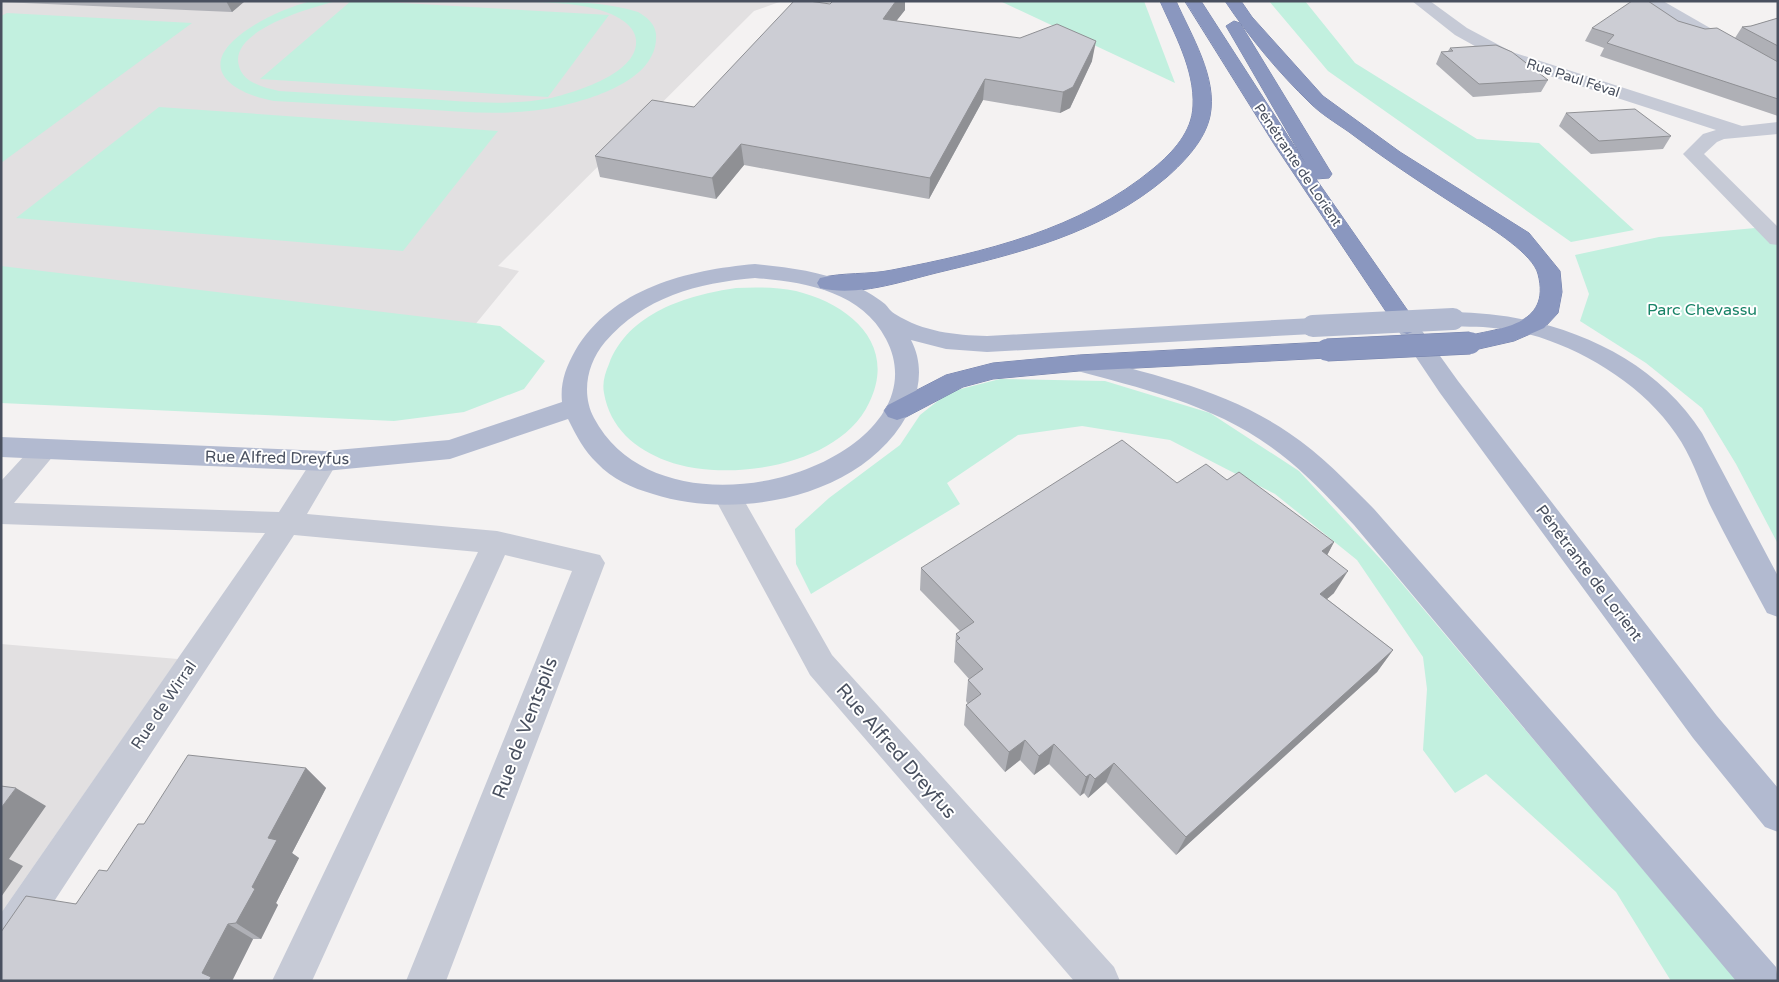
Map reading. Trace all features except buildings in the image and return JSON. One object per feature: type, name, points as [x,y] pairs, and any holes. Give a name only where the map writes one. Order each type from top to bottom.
[{"type":"highway","points":[[828,283],[859,283],[891,278],[1054,236],[1122,203],[1149,184],[1175,159],[1193,136],[1202,106],[1197,74],[1168,1]]},
{"type":"highway","name":"Pénétrante de Lorient","points":[[1193,1],[1283,144],[1406,326]]},
{"type":"highway","name":"Pénétrante de Lorient","points":[[1219,1],[1303,140],[1406,326]]},
{"type":"highway","points":[[897,411],[955,381],[984,373],[1079,363],[1470,342],[1514,333],[1529,326],[1546,313],[1551,292],[1549,271],[1521,238],[1393,156],[1317,100],[1246,20],[1233,1]]},
{"type":"main road","points":[[886,319],[898,335],[905,353],[907,372],[905,391],[897,411],[884,430],[867,447],[845,463],[819,476],[790,486],[759,493],[727,495],[696,494],[665,488],[638,478],[615,465],[596,449],[575,407],[574,392],[577,372],[584,354],[598,334],[614,320],[637,303],[658,292],[704,277],[734,272],[779,272],[828,283],[864,300],[886,319],[915,335],[952,343],[969,344],[1474,318],[1529,326],[1582,346],[1621,368],[1657,394],[1681,422],[1778,604]]},
{"type":"main road","name":"Pénétrante de Lorient","points":[[1406,326],[1449,387],[1706,727],[1778,814]]},
{"type":"main road","points":[[1079,363],[1188,393],[1226,409],[1268,432],[1317,470],[1364,517],[1762,981]]},
{"type":"main road","name":"Rue Alfred Dreyfus","points":[[1,447],[325,462],[450,449],[575,407]]},
{"type":"street","name":"Rue Paul Féval","points":[[1420,1],[1444,21],[1477,43],[1506,56],[1738,130]]},
{"type":"street","points":[[1651,1],[1778,74]]},
{"type":"street","points":[[1778,128],[1738,130],[1710,138],[1693,154],[1778,240]]},
{"type":"street","points":[[1,499],[46,449]]},
{"type":"street","name":"Rue de Wirral","points":[[1,947],[287,523],[325,462]]},
{"type":"street","name":"Rue Alfred Dreyfus","points":[[727,495],[821,665],[1100,981]]},
{"type":"street","name":"Rue de Ventspils","points":[[1,514],[287,523],[497,542],[590,564],[426,981]]},
{"type":"street","points":[[292,981],[497,542]]},
{"type":"shaded area","points":[[1,1],[782,1],[754,11],[498,266],[519,271],[460,343],[1,281]]},
{"type":"shaded area","points":[[1,644],[178,659],[1,913]]},
{"type":"green space","points":[[311,1],[337,1],[293,15],[259,31],[246,42],[239,53],[239,66],[245,77],[255,84],[279,91],[474,102],[520,102],[551,98],[590,86],[604,79],[628,62],[634,52],[636,40],[631,27],[611,14],[599,10],[574,5],[511,1],[592,3],[623,8],[638,12],[647,19],[654,27],[656,34],[654,50],[647,63],[622,84],[591,98],[561,106],[525,112],[472,112],[274,101],[250,94],[229,82],[223,74],[220,64],[223,53],[233,41],[270,16]]},
{"type":"green space","points":[[351,1],[609,15],[548,97],[260,79]]},
{"type":"green space","points":[[1000,1],[1144,1],[1175,83]]},
{"type":"green space","points":[[1269,1],[1305,1],[1355,63],[1477,139],[1539,143],[1634,230],[1571,242],[1328,71]]},
{"type":"green space","points":[[7,13],[192,23],[1,163],[1,16]]},
{"type":"green space","points":[[159,107],[498,131],[403,251],[16,218]]},
{"type":"green space","name":"Parc Chevassu","points":[[1755,228],[1778,238],[1778,544],[1736,464],[1702,408],[1646,363],[1580,321],[1589,294],[1575,255],[1659,237]]},
{"type":"green space","points":[[1,266],[500,326],[545,361],[524,389],[464,412],[394,421],[1,403]]},
{"type":"green space","points":[[736,288],[796,291],[816,297],[850,317],[863,330],[873,345],[877,362],[876,382],[869,403],[854,425],[833,442],[807,455],[779,464],[749,469],[719,470],[691,467],[655,456],[626,436],[612,417],[603,389],[604,378],[609,364],[618,346],[645,319],[679,302],[717,291]]},
{"type":"green space","points":[[1000,379],[1105,381],[1210,413],[1299,471],[1388,567],[1737,981],[1671,981],[1616,892],[1486,774],[1455,793],[1423,750],[1427,689],[1423,657],[1357,560],[1275,494],[1170,440],[1082,426],[1018,435],[947,483],[960,504],[811,594],[796,564],[795,529],[829,498],[900,445],[920,415],[949,392]]}]
